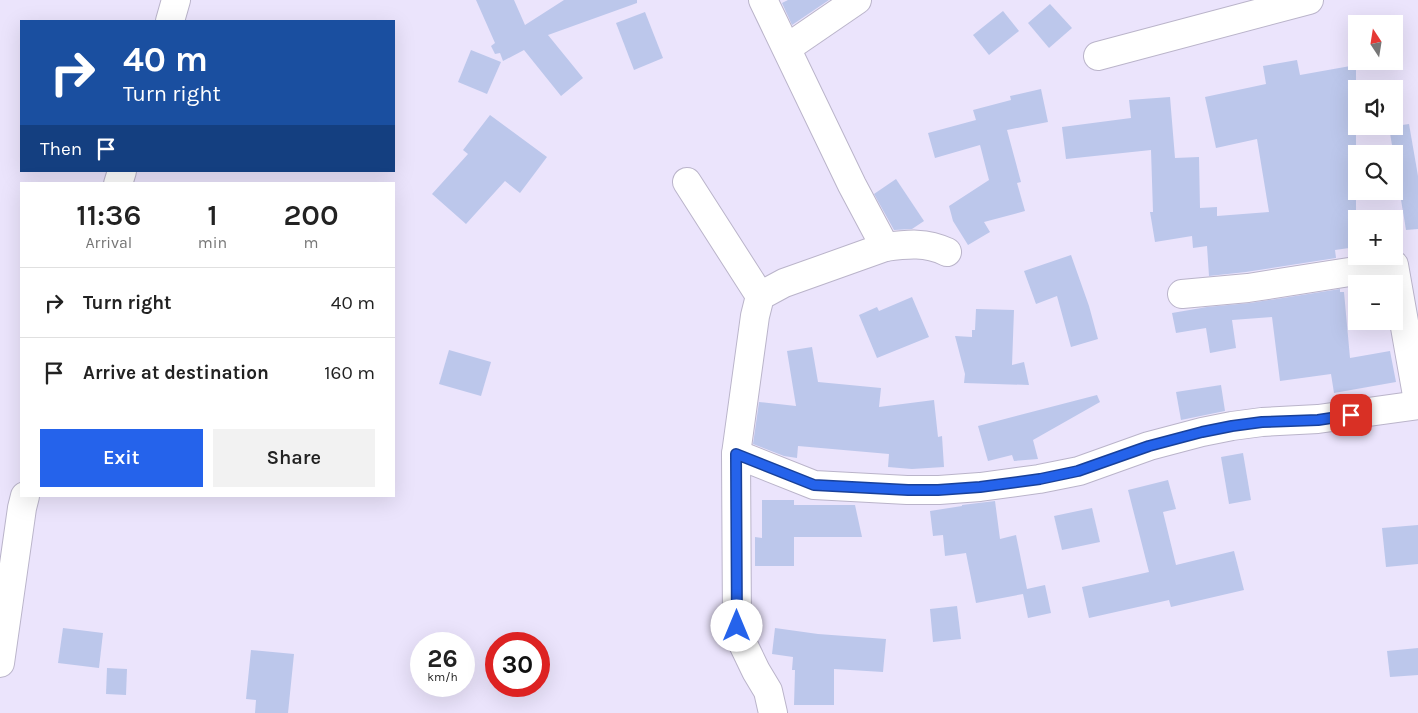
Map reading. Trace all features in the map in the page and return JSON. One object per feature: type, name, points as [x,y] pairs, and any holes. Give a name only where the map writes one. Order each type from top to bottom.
[{"type":"street","points":[[170,20],[176,0]]},
{"type":"street","points":[[763,0],[852,185],[885,247]]},
{"type":"street","points":[[787,48],[857,0]]},
{"type":"street","points":[[1098,56],[1309,0]]},
{"type":"street","points":[[687,182],[760,296],[755,316],[736,454],[737,626],[743,644],[768,691],[773,713]]},
{"type":"street","points":[[760,296],[784,283],[885,247],[909,244],[935,246],[947,252]]},
{"type":"street","points":[[736,454],[814,485],[908,490],[980,487],[1040,479],[1078,471],[1149,446],[1232,426],[1262,422],[1318,420],[1418,403],[1394,265],[1248,288],[1182,294]]},
{"type":"street","points":[[0,663],[25,497]]},
{"type":"building","points":[[476,0],[514,0],[525,25],[564,0],[637,0],[637,3],[548,35],[583,78],[561,96],[524,50],[503,61],[500,53],[495,54],[491,46],[495,43]]},
{"type":"building","points":[[788,0],[829,0],[792,25],[782,3]]},
{"type":"building","points":[[1050,4],[1072,28],[1049,48],[1028,23]]},
{"type":"building","points":[[1003,11],[1019,31],[989,55],[973,35]]},
{"type":"building","points":[[645,12],[663,58],[634,70],[616,23]]},
{"type":"building","points":[[471,50],[501,62],[487,94],[458,82]]},
{"type":"building","points":[[1297,60],[1300,75],[1348,66],[1348,70],[1356,70],[1356,80],[1348,80],[1348,135],[1356,135],[1356,145],[1348,145],[1348,200],[1356,200],[1356,210],[1348,210],[1348,248],[1335,250],[1336,258],[1209,276],[1207,246],[1193,248],[1192,236],[1155,242],[1150,212],[1153,212],[1151,150],[1066,159],[1062,127],[1131,118],[1129,100],[1170,97],[1175,158],[1199,157],[1200,208],[1217,207],[1217,216],[1269,212],[1257,139],[1216,148],[1205,97],[1266,84],[1263,66]]},
{"type":"building","points":[[1041,89],[1048,122],[1007,130],[1021,182],[1017,183],[1025,211],[984,222],[990,232],[968,245],[953,221],[949,206],[989,180],[980,145],[935,158],[928,133],[976,120],[973,110],[1011,100],[1010,96]]},
{"type":"building","points":[[490,115],[547,157],[520,193],[505,181],[466,224],[432,194],[468,154],[463,150]]},
{"type":"building","points":[[1409,124],[1418,176],[1418,229],[1406,230],[1401,200],[1403,200],[1403,145],[1392,145],[1390,135],[1403,135],[1403,125]]},
{"type":"building","points":[[896,179],[924,221],[912,229],[894,230],[874,194]]},
{"type":"building","points":[[1071,255],[1089,306],[1098,339],[1071,347],[1057,296],[1036,304],[1024,271]]},
{"type":"building","points":[[1340,289],[1340,292],[1344,292],[1350,358],[1390,351],[1396,382],[1334,393],[1331,374],[1280,381],[1272,317],[1232,320],[1236,348],[1210,353],[1206,328],[1176,333],[1172,313]]},
{"type":"building","points":[[912,297],[929,337],[877,358],[859,315],[877,307],[879,311]]},
{"type":"building","points":[[976,309],[1014,310],[1012,365],[1024,362],[1029,385],[964,383],[965,374],[955,336],[972,337],[972,330],[975,330]]},
{"type":"building","points":[[812,347],[818,382],[881,388],[879,407],[934,400],[938,437],[942,436],[944,467],[912,469],[888,467],[889,454],[798,446],[797,458],[784,456],[753,444],[759,402],[796,406],[787,351]]},
{"type":"building","points":[[449,350],[491,362],[481,396],[439,384]]},
{"type":"building","points":[[1221,385],[1225,411],[1181,420],[1176,392]]},
{"type":"building","points":[[1097,395],[1100,402],[1033,440],[1038,459],[1014,461],[1012,455],[988,461],[978,426]]},
{"type":"building","points":[[1243,453],[1251,500],[1229,504],[1221,457]]},
{"type":"building","points":[[1168,480],[1176,509],[1163,512],[1176,565],[1234,551],[1244,590],[1171,607],[1169,600],[1089,618],[1082,587],[1149,572],[1128,490]]},
{"type":"building","points":[[762,500],[794,500],[794,505],[855,505],[862,537],[794,537],[794,566],[755,566],[755,537],[762,538]]},
{"type":"building","points":[[995,501],[1000,539],[1016,535],[1027,589],[1045,585],[1051,613],[1028,618],[1023,594],[976,603],[966,553],[945,556],[943,535],[933,536],[930,511]]},
{"type":"building","points":[[1092,508],[1100,542],[1062,550],[1054,516]]},
{"type":"building","points":[[1418,525],[1418,564],[1386,567],[1382,528]]},
{"type":"building","points":[[957,606],[961,639],[933,642],[930,609]]},
{"type":"building","points":[[63,628],[103,633],[99,668],[58,663]]},
{"type":"building","points":[[775,628],[818,634],[886,639],[883,672],[834,669],[834,705],[794,705],[795,670],[792,670],[793,657],[772,654]]},
{"type":"building","points":[[1418,648],[1418,675],[1390,677],[1387,651]]},
{"type":"building","points":[[251,650],[294,654],[288,713],[255,713],[256,700],[246,699]]},
{"type":"building","points":[[107,668],[127,669],[126,695],[106,694]]},
{"type":"route","points":[[737,626],[736,454],[814,485],[938,490],[980,487],[1040,479],[1078,471],[1149,446],[1232,426],[1262,422],[1318,420],[1351,415]]}]
